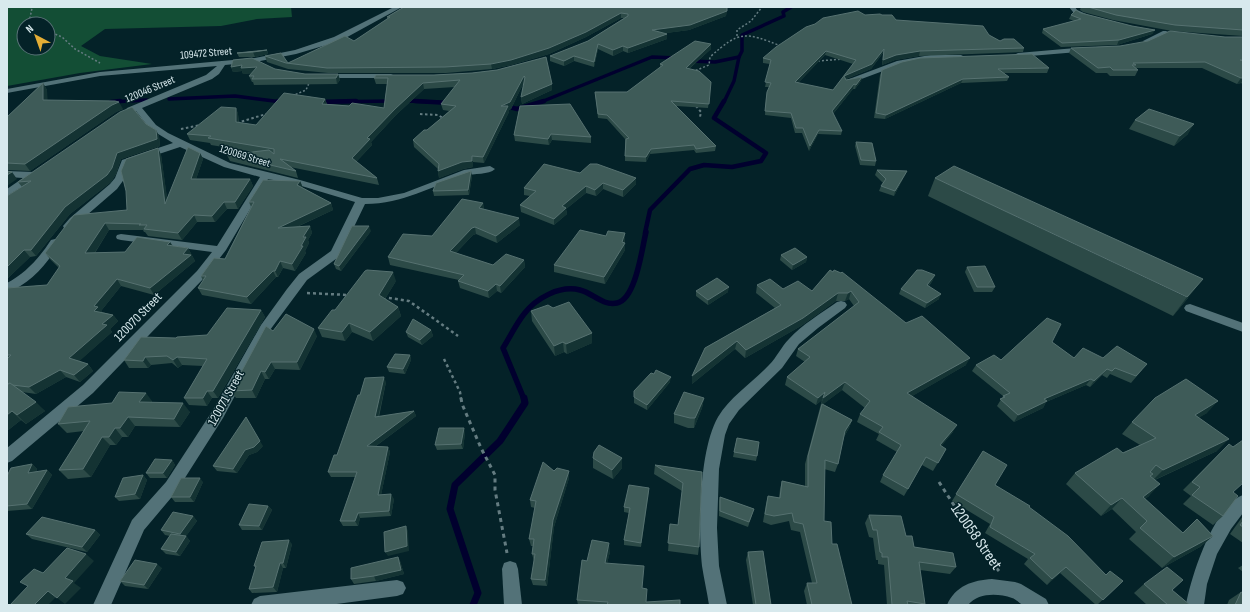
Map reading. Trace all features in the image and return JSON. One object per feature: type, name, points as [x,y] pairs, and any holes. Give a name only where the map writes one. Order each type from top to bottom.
[{"type":"street","name":"109472 Street","points":[[7,90],[74,78],[127,71],[255,60],[317,47],[355,30],[398,7]]},
{"type":"street","points":[[1072,7],[1075,11],[1101,20]]},
{"type":"street","points":[[1141,43],[1169,33],[1154,31]]},
{"type":"street","points":[[1013,56],[1064,50],[1098,49]]},
{"type":"street","points":[[848,81],[866,76],[898,63],[919,58],[968,57]]},
{"type":"street","points":[[255,60],[269,68]]},
{"type":"street","name":"120046 Street","points":[[120,115],[208,77],[216,72],[222,64]]},
{"type":"street","points":[[318,76],[400,76]]},
{"type":"street","name":"120069 Street","points":[[137,107],[153,126],[165,135],[227,165],[265,176],[297,182],[361,201],[378,201],[407,196],[464,173],[490,169]]},
{"type":"street","points":[[7,288],[22,280],[46,255],[75,217],[113,187],[121,177],[125,162],[181,144]]},
{"type":"street","points":[[7,174],[36,174],[7,193]]},
{"type":"street","name":"120070 Street","points":[[7,457],[88,389],[201,274],[220,250],[265,176]]},
{"type":"street","name":"120071 Street","points":[[102,605],[138,525],[172,487],[218,414],[265,328],[291,292],[303,277],[336,253],[361,201]]},
{"type":"street","points":[[121,237],[220,250]]},
{"type":"street","points":[[718,605],[710,561],[710,503],[711,467],[715,442],[722,422],[733,407],[779,364],[789,347],[803,333],[816,322],[841,306]]},
{"type":"street","points":[[1190,308],[1243,328]]},
{"type":"street","points":[[1195,605],[1196,594],[1205,561],[1225,524],[1243,502]]},
{"type":"street","points":[[510,569],[513,605]]},
{"type":"street","name":"120058 Street","points":[[956,605],[967,593],[978,588],[992,587],[1015,590],[1040,605]]},
{"type":"street","points":[[260,605],[397,588]]},
{"type":"path","points":[[29,7],[32,8],[30,16]]},
{"type":"path","points":[[737,36],[737,30],[751,21],[762,7]]},
{"type":"path","points":[[56,34],[99,63],[127,71]]},
{"type":"path","points":[[689,74],[709,65],[710,57],[737,36],[756,36],[786,48]]},
{"type":"path","points":[[816,61],[848,58]]},
{"type":"path","points":[[287,97],[306,90],[310,80],[318,76]]},
{"type":"path","points":[[695,105],[701,112],[700,117]]},
{"type":"path","points":[[231,124],[248,121],[269,113]]},
{"type":"path","points":[[420,114],[438,115],[449,119]]},
{"type":"path","points":[[165,135],[204,124]]},
{"type":"path","points":[[291,292],[351,295]]},
{"type":"path","points":[[382,297],[408,301],[458,336]]},
{"type":"path","points":[[444,359],[460,392],[462,404],[494,475],[495,490],[510,569]]},
{"type":"path","name":"120058 Street","points":[[939,482],[990,561],[1015,590]]},
{"type":"green space","points":[[7,7],[291,7],[292,17],[257,19],[221,26],[105,29],[81,46],[100,56],[152,64],[80,73],[7,86]]},
{"type":"building","points":[[404,7],[727,7],[727,11],[690,25],[652,30],[667,34],[628,48],[623,46],[613,50],[598,44],[594,62],[574,56],[564,61],[550,56],[588,41],[628,16],[628,14],[621,13],[586,32],[549,48],[511,60],[491,64],[445,67],[327,68],[286,63],[265,56],[281,53],[288,63],[345,36],[354,41],[390,17],[387,17]]},
{"type":"building","points":[[1088,7],[1243,7],[1243,30],[1175,25],[1116,15]]},
{"type":"building","points":[[1076,10],[1081,13],[1132,26],[1155,30],[1119,40],[1062,43],[1043,29],[1081,19],[1071,15]]},
{"type":"building","points":[[858,11],[865,15],[892,15],[896,20],[983,26],[989,35],[1000,41],[1004,39],[1014,39],[1024,48],[920,51],[896,55],[883,60],[884,49],[872,64],[844,76],[846,80],[862,77],[856,85],[854,84],[832,111],[842,131],[819,130],[810,146],[803,128],[796,128],[791,113],[765,111],[767,92],[771,83],[765,82],[771,60],[763,58],[776,47],[806,27],[815,24],[823,18]],"holes":[[[826,51],[856,60],[833,90],[795,82]]]},
{"type":"building","points":[[1170,31],[1225,37],[1243,37],[1243,60],[1240,60],[1243,61],[1243,78],[1205,62],[1133,63],[1136,65],[1132,65],[1138,70],[1113,70],[1110,67],[1098,68],[1071,48],[1120,46],[1148,41]]},
{"type":"building","points":[[695,41],[711,44],[686,68],[699,71],[711,82],[709,104],[671,101],[716,146],[696,149],[694,145],[651,149],[646,157],[625,156],[626,139],[629,138],[607,115],[598,114],[595,92],[627,92],[663,65],[660,64]]},
{"type":"building","points":[[1032,54],[1049,68],[998,69],[1009,77],[963,79],[886,115],[876,113],[882,70],[902,62],[920,58]]},
{"type":"building","points":[[546,57],[552,84],[521,97],[524,76],[510,102],[501,106],[508,106],[483,157],[472,156],[472,161],[462,162],[438,171],[439,164],[413,140],[456,106],[441,104],[460,80],[423,83],[367,138],[370,139],[352,158],[377,178],[280,159],[296,171],[227,155],[269,150],[274,154],[274,149],[208,138],[211,136],[187,134],[221,107],[236,108],[236,122],[256,125],[284,93],[325,99],[322,104],[349,106],[352,103],[384,108],[388,78],[374,78],[376,75],[434,75],[472,73],[497,70]]},
{"type":"building","points":[[252,58],[275,69],[305,74],[338,74],[336,78],[252,79],[254,76],[249,76],[257,67],[241,68],[242,65],[231,67],[233,60]]},
{"type":"building","points":[[43,83],[43,100],[119,102],[112,105],[25,164],[7,163],[7,117]]},
{"type":"building","points":[[570,104],[591,137],[551,134],[548,139],[514,135],[520,106]]},
{"type":"building","points":[[132,107],[146,124],[156,130],[157,139],[117,153],[112,168],[107,175],[65,207],[31,250],[24,250],[7,267],[7,196],[31,181],[18,182],[120,112]]},
{"type":"building","points":[[1149,109],[1194,124],[1180,136],[1135,120]]},
{"type":"building","points":[[856,142],[872,143],[876,161],[861,160]]},
{"type":"building","points":[[188,147],[200,153],[191,179],[250,179],[235,202],[224,202],[212,216],[194,215],[178,233],[144,229],[147,225],[139,225],[141,224],[105,223],[85,253],[125,252],[137,237],[170,242],[167,245],[188,248],[183,254],[191,255],[150,288],[117,279],[94,306],[98,307],[94,311],[113,315],[102,324],[107,325],[69,358],[88,364],[74,375],[60,370],[29,387],[12,385],[10,383],[7,384],[7,359],[11,355],[7,355],[7,288],[47,285],[60,266],[45,253],[74,215],[127,210],[126,191],[121,171],[126,159],[158,148],[165,204]]},
{"type":"building","points":[[544,164],[580,173],[590,164],[597,164],[636,178],[623,190],[603,183],[595,190],[586,186],[562,206],[566,208],[554,219],[520,205],[536,191],[524,188]]},
{"type":"building","points":[[954,166],[1203,279],[1187,297],[935,178]]},
{"type":"building","points":[[877,170],[907,171],[895,191],[881,186],[886,179]]},
{"type":"building","points":[[471,171],[468,190],[433,191],[436,183]]},
{"type":"building","points":[[263,180],[300,181],[297,185],[331,203],[278,228],[310,226],[303,237],[306,237],[301,246],[303,246],[292,264],[280,261],[275,271],[273,271],[247,297],[198,288],[206,276],[201,276],[214,258],[225,259],[254,202],[249,202]]},
{"type":"building","points":[[462,199],[483,203],[479,208],[519,218],[496,236],[475,227],[472,228],[450,251],[493,265],[506,254],[524,260],[500,286],[496,284],[488,291],[458,281],[464,275],[388,257],[403,234],[432,236]]},
{"type":"building","points":[[352,226],[369,226],[339,266],[334,264]]},
{"type":"building","points":[[580,230],[606,236],[608,231],[625,233],[622,242],[625,243],[604,277],[554,265]]},
{"type":"building","points":[[795,248],[807,257],[793,265],[781,255]]},
{"type":"building","points":[[985,266],[995,287],[977,287],[967,267]]},
{"type":"building","points":[[367,270],[393,272],[379,295],[398,307],[370,332],[349,323],[342,332],[318,328],[332,310],[335,310]]},
{"type":"building","points":[[830,270],[833,272],[834,270],[841,273],[842,272],[906,323],[922,316],[970,358],[907,393],[957,425],[940,445],[946,449],[938,463],[926,457],[908,489],[883,475],[901,445],[879,432],[883,427],[860,414],[870,401],[845,382],[823,398],[825,392],[818,398],[787,377],[810,357],[798,349],[859,302],[851,291],[848,293],[838,293],[803,318],[746,350],[737,341],[692,376],[705,348],[781,305],[757,285],[770,279],[783,289],[798,281],[812,291]]},
{"type":"building","points":[[917,270],[922,270],[935,275],[927,285],[941,294],[927,303],[901,289]]},
{"type":"building","points":[[717,278],[729,287],[708,300],[696,291]]},
{"type":"building","points":[[569,302],[592,333],[566,344],[563,342],[554,346],[531,311],[548,305],[553,308]]},
{"type":"building","points":[[227,308],[261,310],[213,391],[207,391],[203,398],[184,398],[207,359],[177,357],[173,360],[167,356],[145,357],[143,361],[124,360],[141,337],[176,338],[207,335]]},
{"type":"building","points":[[286,314],[314,329],[297,362],[271,362],[265,372],[261,371],[252,390],[231,391],[266,326],[273,331]]},
{"type":"building","points":[[1047,318],[1061,324],[1052,342],[1074,358],[1083,348],[1103,358],[1117,346],[1147,364],[1136,376],[1115,368],[1112,371],[1107,369],[1094,381],[1091,379],[1044,399],[1047,401],[1018,415],[1000,399],[1010,393],[976,365],[994,355],[1001,360]]},
{"type":"building","points":[[413,319],[431,330],[420,340],[406,332]]},
{"type":"building","points":[[395,354],[410,355],[403,369],[387,367]]},
{"type":"building","points":[[656,370],[671,377],[647,405],[634,397],[634,391],[651,373],[654,374]]},
{"type":"building","points":[[384,377],[375,417],[414,411],[367,446],[388,447],[378,495],[391,494],[389,511],[358,513],[355,521],[340,521],[357,472],[328,472],[334,455],[337,455],[365,378]]},
{"type":"building","points":[[1186,379],[1218,401],[1195,415],[1229,439],[1163,470],[1156,465],[1150,472],[1153,474],[1150,476],[1160,484],[1143,497],[1183,533],[1197,519],[1213,536],[1174,557],[1140,528],[1147,521],[1122,498],[1111,505],[1075,473],[1117,448],[1123,453],[1156,438],[1132,422],[1155,398]]},
{"type":"building","points":[[10,383],[36,402],[17,415],[12,411],[7,415],[7,385]]},
{"type":"building","points":[[119,392],[146,393],[139,402],[183,403],[174,419],[128,417],[120,428],[115,428],[109,437],[102,437],[83,469],[59,470],[90,421],[58,424],[68,407],[112,403]]},
{"type":"building","points":[[684,392],[704,398],[695,418],[674,414]]},
{"type":"building","points":[[822,404],[852,420],[845,431],[838,464],[825,460],[824,521],[831,522],[832,544],[837,544],[852,605],[812,605],[807,583],[817,583],[803,524],[794,522],[792,513],[774,516],[765,514],[768,496],[780,498],[782,481],[808,487],[808,456]]},
{"type":"building","points":[[246,417],[260,441],[254,447],[245,450],[233,469],[213,466]]},
{"type":"building","points":[[439,428],[464,428],[461,444],[435,445]]},
{"type":"building","points":[[737,438],[759,442],[757,456],[734,452]]},
{"type":"building","points":[[1243,440],[1243,483],[1233,492],[1238,496],[1223,516],[1192,495],[1200,487],[1192,482],[1229,444],[1233,447]]},
{"type":"building","points":[[599,445],[622,458],[612,470],[593,458],[594,452]]},
{"type":"building","points":[[983,451],[1007,465],[995,485],[1030,506],[1029,507],[1068,536],[1106,575],[1110,571],[1123,581],[1103,600],[1066,567],[1052,579],[1030,558],[1035,554],[990,527],[994,517],[956,494]]},
{"type":"building","points":[[155,459],[172,460],[163,473],[146,473]]},
{"type":"building","points":[[543,462],[554,471],[557,468],[569,471],[553,520],[545,580],[531,579],[535,554],[532,554],[534,539],[529,539],[536,501],[530,500]]},
{"type":"building","points":[[32,464],[28,473],[47,470],[27,504],[7,506],[7,476],[11,468]]},
{"type":"building","points":[[655,465],[702,472],[699,547],[668,543],[670,524],[678,525],[683,483]]},
{"type":"building","points":[[143,475],[135,494],[115,497],[123,478]]},
{"type":"building","points":[[181,478],[200,478],[190,497],[171,497]]},
{"type":"building","points":[[629,485],[649,488],[641,543],[624,540],[630,508],[624,507]]},
{"type":"building","points":[[720,497],[754,509],[749,522],[720,511]]},
{"type":"building","points":[[249,504],[268,506],[259,526],[239,525]]},
{"type":"building","points":[[173,512],[193,516],[180,534],[161,530]]},
{"type":"building","points":[[869,515],[901,516],[906,536],[912,536],[914,547],[953,553],[956,567],[919,562],[925,604],[907,601],[908,605],[892,605],[888,557],[882,557],[877,530],[873,530]]},
{"type":"building","points":[[42,517],[95,530],[82,547],[26,534]]},
{"type":"building","points":[[406,526],[407,546],[385,552],[384,532]]},
{"type":"building","points":[[171,534],[186,536],[176,552],[161,549]]},
{"type":"building","points":[[289,540],[283,563],[280,563],[273,587],[249,589],[256,566],[254,566],[262,542]]},
{"type":"building","points":[[592,540],[609,543],[605,563],[644,566],[642,588],[647,589],[646,602],[680,600],[680,605],[607,605],[608,602],[577,600],[582,560],[587,561]]},
{"type":"building","points":[[67,548],[86,554],[65,578],[73,581],[57,598],[48,591],[34,605],[10,605],[28,586],[20,582],[34,569],[43,573]]},
{"type":"building","points":[[763,551],[771,605],[756,605],[748,552]]},
{"type":"building","points":[[398,557],[401,570],[351,579],[351,568]]},
{"type":"building","points":[[135,560],[157,564],[144,585],[120,581]]},
{"type":"building","points":[[1167,567],[1183,580],[1172,590],[1190,605],[1168,605],[1144,584]]},
{"type":"building","points":[[1241,592],[1243,593],[1243,605],[1235,605]]},
{"type":"waterway","points":[[739,57],[742,51],[742,35],[784,16],[783,12],[791,7]]},
{"type":"waterway","points":[[542,102],[652,57],[677,58]]},
{"type":"waterway","points":[[691,61],[715,62],[739,57]]},
{"type":"waterway","points":[[724,102],[734,81],[739,57]]},
{"type":"waterway","points":[[169,99],[235,96],[282,102],[278,101]]},
{"type":"waterway","points":[[120,101],[111,102],[147,100]]},
{"type":"waterway","points":[[356,101],[318,102],[392,101]]},
{"type":"waterway","points":[[404,101],[427,102]]},
{"type":"waterway","points":[[415,101],[427,102]]},
{"type":"waterway","points":[[645,233],[650,210],[690,169],[704,165],[732,167],[761,161],[766,153],[714,118],[724,101]]},
{"type":"waterway","points":[[427,102],[438,102]]},
{"type":"waterway","points":[[427,102],[450,103]]},
{"type":"waterway","points":[[506,106],[517,109],[542,102]]},
{"type":"waterway","points":[[524,399],[503,348],[521,318],[529,308],[542,298],[564,289],[580,290],[607,303],[617,303],[624,299],[629,292],[637,272],[646,232]]},
{"type":"waterway","points":[[473,605],[478,593],[450,509],[455,485],[500,441],[525,403],[524,398]]}]
